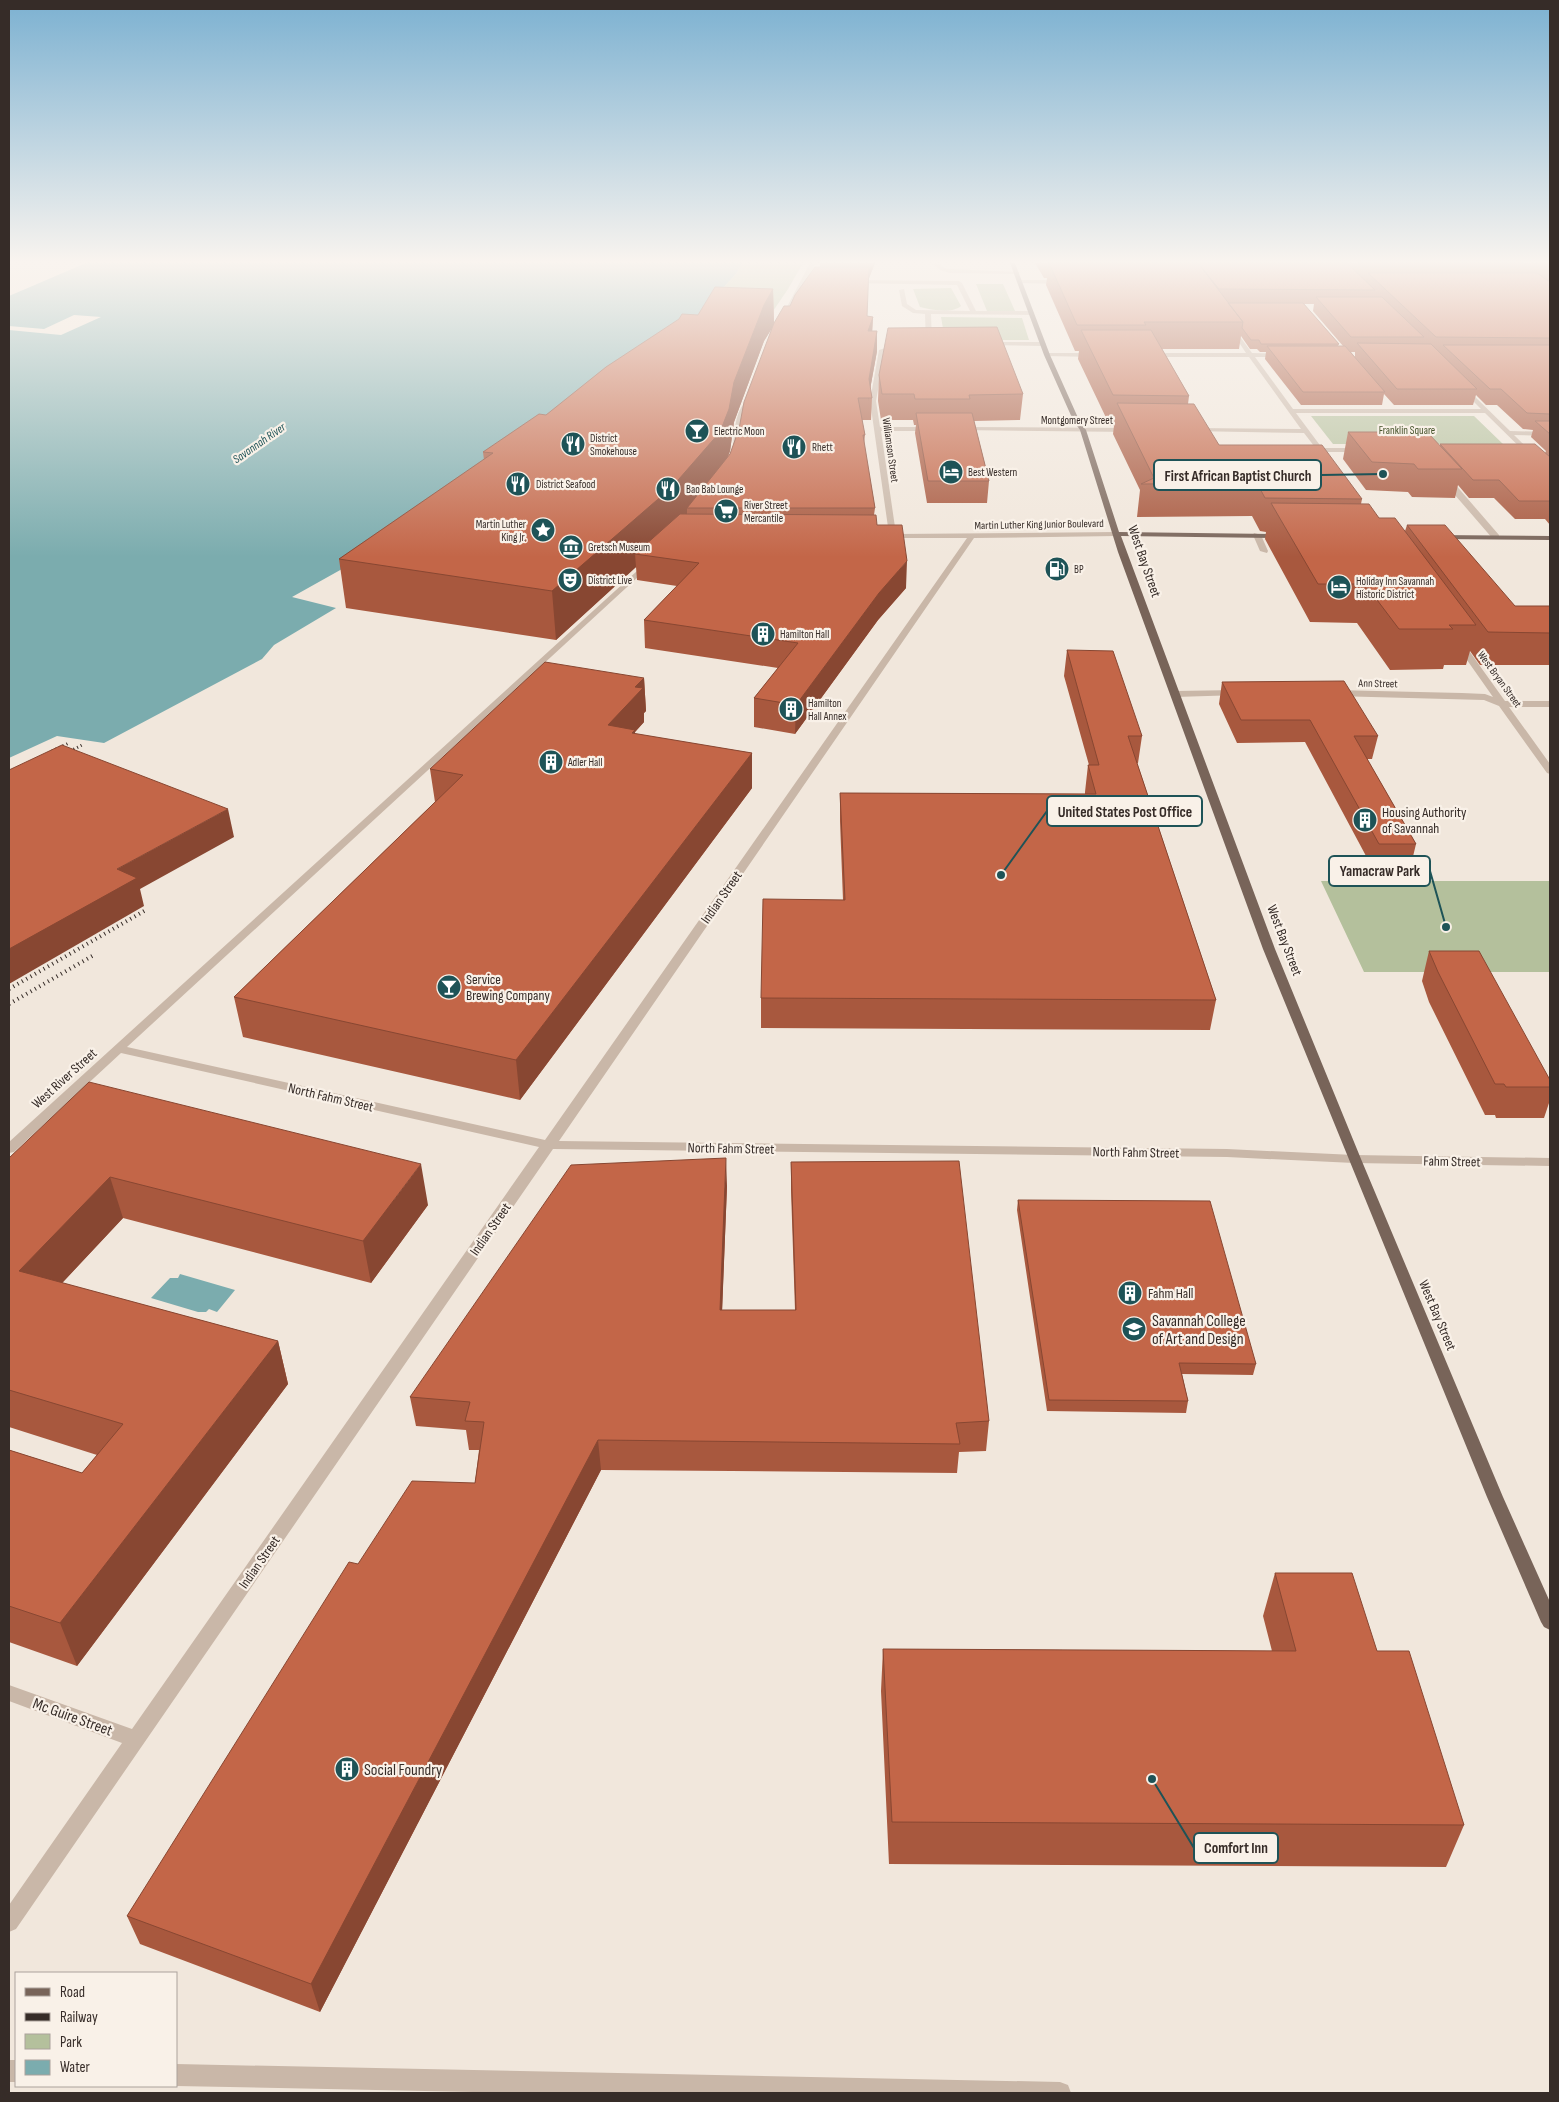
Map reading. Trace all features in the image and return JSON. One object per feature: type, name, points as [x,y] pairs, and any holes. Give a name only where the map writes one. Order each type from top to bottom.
[{"type":"main road","name":"West Bay Street","points":[[1051,361],[1076,420],[1083,430],[1116,534],[1269,949],[1495,1497],[1550,1622]]},
{"type":"main road","name":"Martin Luther King Junior Boulevard","points":[[1116,534],[1286,536]]},
{"type":"main road","points":[[1432,537],[1550,538]]},
{"type":"street","name":"Williamson Street","points":[[880,361],[873,401],[893,536]]},
{"type":"street","points":[[1254,361],[1329,463]]},
{"type":"street","points":[[1461,386],[1550,474]]},
{"type":"street","points":[[732,460],[739,423],[748,399]]},
{"type":"street","points":[[1387,404],[1393,411]]},
{"type":"street","points":[[1291,411],[1487,411]]},
{"type":"street","points":[[878,429],[943,429]]},
{"type":"street","name":"Montgomery Street","points":[[953,429],[1136,430]]},
{"type":"street","points":[[1181,430],[1306,430]]},
{"type":"street","points":[[1510,434],[1550,434]]},
{"type":"street","points":[[1320,450],[1366,450]]},
{"type":"street","points":[[1518,450],[1527,450]]},
{"type":"street","points":[[1439,471],[1496,537]]},
{"type":"street","name":"Martin Luther King Junior Boulevard","points":[[883,536],[1116,534]]},
{"type":"street","points":[[1257,535],[1264,551]]},
{"type":"street","name":"Indian Street","points":[[9,1922],[971,536]]},
{"type":"street","name":"West River Street","points":[[9,1149],[653,559]]},
{"type":"street","name":"West Bryan Street","points":[[1452,634],[1550,771]]},
{"type":"street","points":[[1175,694],[1250,693]]},
{"type":"street","name":"Ann Street","points":[[1324,693],[1468,696],[1485,697],[1503,704],[1550,704]]},
{"type":"street","name":"North Fahm Street","points":[[118,1049],[548,1145],[1227,1154],[1354,1159]]},
{"type":"street","name":"Fahm Street","points":[[1354,1159],[1550,1162]]},
{"type":"street","name":"Mc Guire Street","points":[[9,1693],[136,1739]]},
{"type":"street","points":[[178,2074],[1060,2093]]},
{"type":"green space","name":"Franklin Square","points":[[1311,416],[1474,416],[1503,444],[1333,444]]},
{"type":"green space","points":[[1321,881],[1550,881],[1550,972],[1364,972]]},
{"type":"water","name":"Savannah River","points":[[9,361],[637,361],[401,536],[292,597],[336,608],[274,645],[262,659],[104,743],[57,736],[9,758]]},
{"type":"water","points":[[180,1274],[235,1290],[217,1312],[209,1309],[206,1312],[198,1312],[151,1298],[170,1278],[178,1278]]},
{"type":"building","points":[[615,361],[742,361],[734,382],[729,409],[720,432],[672,487],[552,591],[339,559],[493,453],[483,452],[539,414],[546,415]]},
{"type":"building","points":[[760,361],[872,361],[869,379],[872,398],[858,398],[875,508],[687,508],[730,454],[739,429],[744,402]]},
{"type":"building","points":[[882,361],[1010,361],[1023,394],[969,395],[970,399],[915,399],[914,394],[882,394],[879,375]]},
{"type":"building","points":[[1096,361],[1169,361],[1189,396],[1113,395]]},
{"type":"building","points":[[1279,361],[1358,361],[1385,392],[1303,392]]},
{"type":"building","points":[[1373,361],[1448,361],[1477,389],[1397,389]]},
{"type":"building","points":[[1460,361],[1550,361],[1550,414],[1527,413],[1501,389],[1490,389]]},
{"type":"building","points":[[1117,403],[1194,404],[1219,445],[1322,445],[1362,499],[1265,498],[1257,483],[1141,484],[1154,478]]},
{"type":"building","points":[[916,413],[972,413],[989,481],[928,481]]},
{"type":"building","points":[[1535,421],[1550,421],[1550,434]]},
{"type":"building","points":[[1348,432],[1429,434],[1462,469],[1418,469],[1414,464],[1372,462]]},
{"type":"building","points":[[1440,444],[1535,444],[1550,457],[1550,501],[1519,501],[1499,480],[1473,480]]},
{"type":"building","points":[[1271,503],[1369,504],[1379,518],[1395,518],[1476,625],[1449,625],[1453,629],[1399,629],[1365,584],[1318,584]]},
{"type":"building","points":[[680,514],[876,515],[877,525],[902,525],[907,561],[879,593],[796,705],[754,698],[798,643],[644,620],[699,563],[635,554]]},
{"type":"building","points":[[1407,525],[1445,525],[1515,606],[1550,606],[1550,633],[1488,632]]},
{"type":"building","points":[[1067,650],[1113,651],[1142,736],[1128,736],[1216,1000],[761,998],[763,899],[845,900],[840,793],[1096,794],[1088,765],[1099,765]]},
{"type":"building","points":[[545,662],[644,678],[635,687],[643,688],[608,725],[635,730],[632,733],[752,753],[516,1060],[234,997],[463,775],[430,769]]},
{"type":"building","points":[[1344,681],[1378,736],[1354,736],[1416,844],[1379,844],[1310,720],[1241,720],[1222,682]]},
{"type":"building","points":[[62,745],[228,809],[117,869],[137,878],[9,949],[9,770]]},
{"type":"building","points":[[1429,951],[1479,951],[1550,1080],[1550,1087],[1506,1087],[1504,1084],[1495,1084]]},
{"type":"building","points":[[89,1082],[421,1164],[363,1241],[110,1177],[19,1271],[278,1341],[60,1623],[9,1606],[9,1450],[82,1473],[123,1424],[9,1390],[9,1158]]},
{"type":"building","points":[[726,1158],[720,1310],[796,1310],[791,1162],[959,1161],[989,1421],[956,1423],[960,1444],[598,1440],[311,1984],[127,1916],[349,1562],[358,1564],[412,1481],[475,1483],[484,1422],[465,1421],[470,1402],[410,1397],[571,1165]]},
{"type":"building","name":"Fahm Hall","points":[[1018,1200],[1210,1201],[1256,1364],[1179,1363],[1188,1401],[1049,1400]]},
{"type":"building","points":[[1275,1573],[1352,1573],[1377,1651],[1409,1651],[1464,1825],[892,1822],[883,1649],[1296,1651]]},
{"type":"railway","points":[[52,751],[69,743]]},
{"type":"railway","points":[[63,755],[82,745]]},
{"type":"railway","points":[[9,989],[146,910]]},
{"type":"railway","points":[[9,1004],[94,955]]},
{"type":"place","name":"Electric Moon","points":[[697,431]]},
{"type":"place","name":"District Smokehouse","points":[[573,444]]},
{"type":"place","name":"Rhett","points":[[794,447]]},
{"type":"place","name":"Best Western","points":[[951,472]]},
{"type":"place","name":"First African Baptist Church","points":[[1383,474]]},
{"type":"place","name":"District Seafood","points":[[518,484]]},
{"type":"place","name":"Bao Bab Lounge","points":[[668,489]]},
{"type":"place","name":"River Street Mercantile","points":[[726,511]]},
{"type":"place","name":"Martin Luther King Jr.","points":[[543,530]]},
{"type":"place","name":"Gretsch Museum","points":[[571,547]]},
{"type":"place","name":"BP","points":[[1057,569]]},
{"type":"place","name":"District Live","points":[[570,580]]},
{"type":"place","name":"Holiday Inn Savannah Historic District","points":[[1339,587]]},
{"type":"place","name":"Hamilton Hall","points":[[763,634]]},
{"type":"place","name":"Hamilton Hall Annex","points":[[791,709]]},
{"type":"place","name":"Adler Hall","points":[[551,762]]},
{"type":"place","name":"Housing Authority of Savannah","points":[[1365,820]]},
{"type":"place","name":"United States Post Office","points":[[1001,875]]},
{"type":"place","name":"Yamacraw Park","points":[[1446,927]]},
{"type":"place","name":"Service Brewing Company","points":[[449,987]]},
{"type":"place","name":"Fahm Hall","points":[[1130,1293]]},
{"type":"place","name":"Savannah College of Art and Design","points":[[1134,1329]]},
{"type":"place","name":"Social Foundry","points":[[347,1769]]},
{"type":"place","name":"Comfort Inn","points":[[1152,1779]]}]
